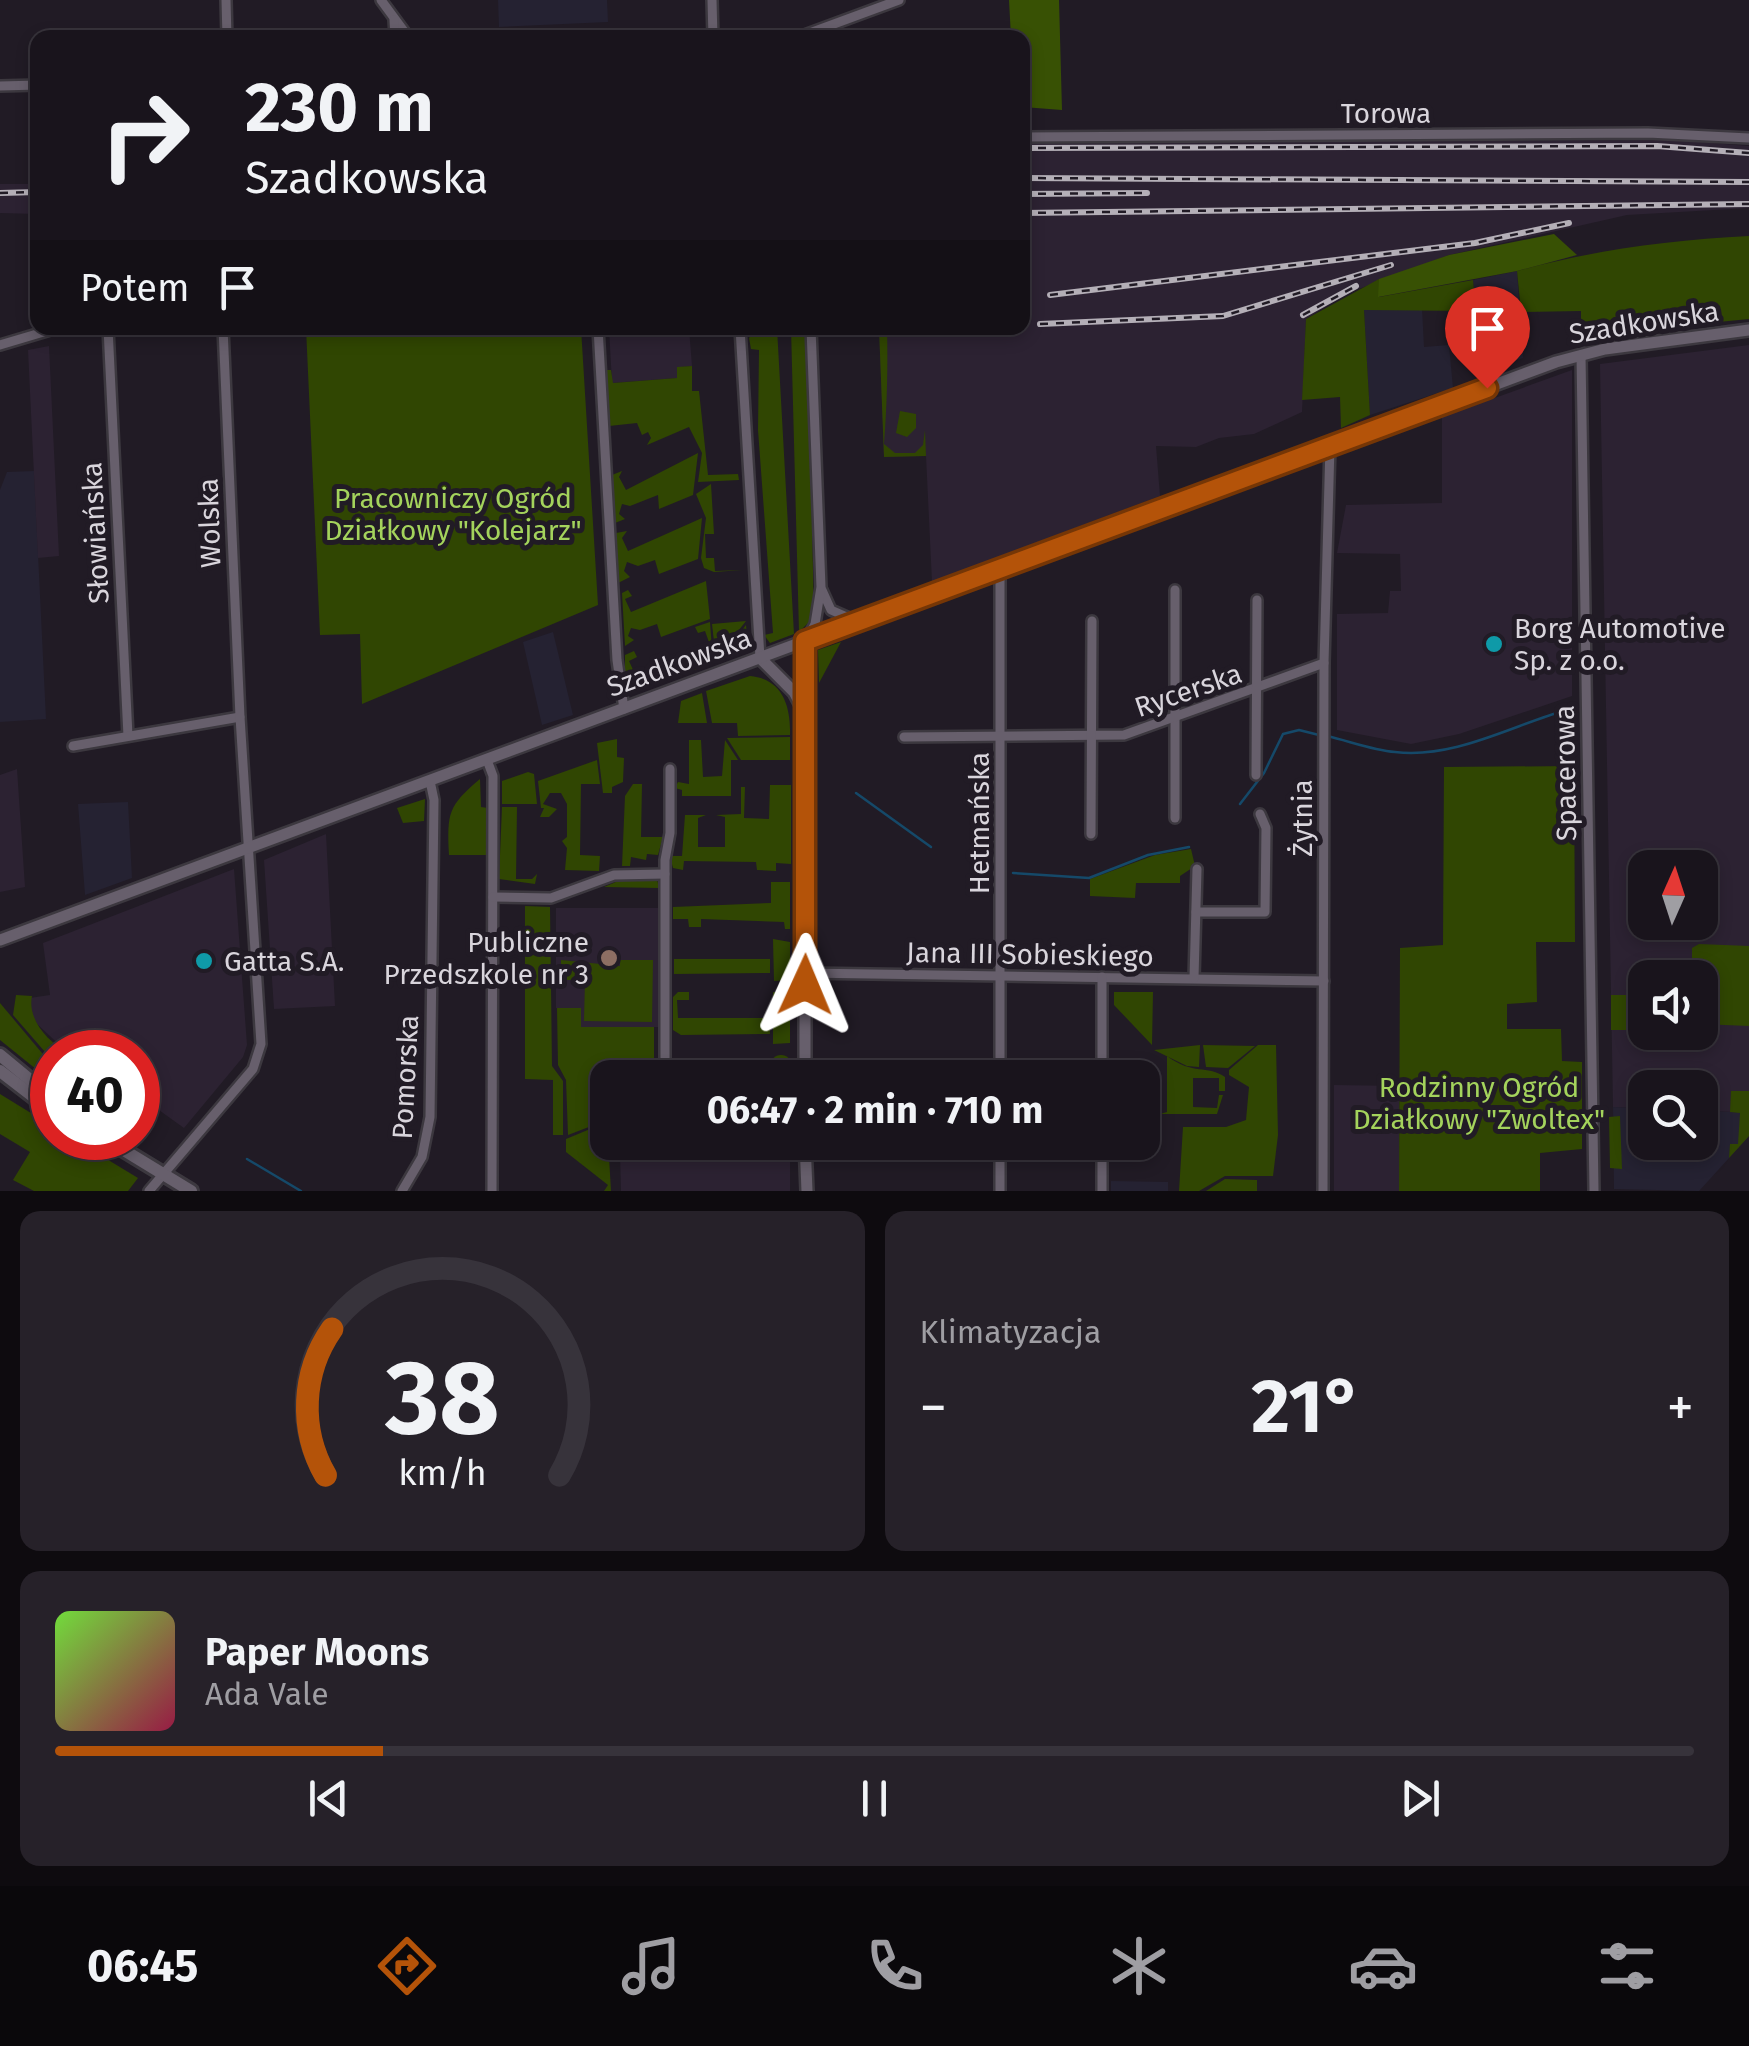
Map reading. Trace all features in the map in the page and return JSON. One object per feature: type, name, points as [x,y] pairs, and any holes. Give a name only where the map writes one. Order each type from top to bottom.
[{"type":"main road","points":[[0,1055],[30,1080]]},
{"type":"main road","points":[[0,1071],[30,1094]]},
{"type":"main road","points":[[141,1160],[190,1191]]},
{"type":"street","points":[[226,0],[228,30]]},
{"type":"street","points":[[380,0],[403,30]]},
{"type":"street","points":[[712,0],[714,30]]},
{"type":"street","points":[[818,30],[899,0]]},
{"type":"street","points":[[394,20],[395,30]]},
{"type":"street","points":[[0,86],[30,85]]},
{"type":"street","name":"Torowa","points":[[1030,137],[1648,134],[1749,138]]},
{"type":"street","name":"Szadkowska","points":[[0,944],[1581,354],[1749,330]]},
{"type":"street","points":[[0,345],[34,335]]},
{"type":"street","name":"Słowiańska","points":[[108,335],[128,736]]},
{"type":"street","name":"Wolska","points":[[149,1191],[242,1083],[259,1056],[223,335]]},
{"type":"street","points":[[598,335],[617,660],[624,709]]},
{"type":"street","points":[[740,335],[760,658],[794,692],[805,714]]},
{"type":"street","points":[[805,1060],[805,641],[815,624],[821,587],[812,335]]},
{"type":"street","name":"Spacerowa","points":[[1581,354],[1594,1191]]},
{"type":"street","name":"Żytnia","points":[[1323,1191],[1324,663],[1330,446]]},
{"type":"street","name":"Hetmańska","points":[[1000,570],[1000,1060]]},
{"type":"street","points":[[821,587],[831,610],[858,622]]},
{"type":"street","points":[[1175,590],[1175,818]]},
{"type":"street","points":[[1256,600],[1256,775]]},
{"type":"street","points":[[1091,834],[1092,621]]},
{"type":"street","name":"Rycerska","points":[[904,737],[1124,735],[1256,691],[1324,663]]},
{"type":"street","points":[[72,746],[240,716]]},
{"type":"street","points":[[487,760],[493,776],[492,1191]]},
{"type":"street","points":[[665,1060],[665,874],[670,770]]},
{"type":"street","name":"Pomorska","points":[[402,1191],[422,1157],[430,1118],[434,800],[430,781]]},
{"type":"street","points":[[1196,912],[1265,912],[1266,828],[1260,814]]},
{"type":"street","name":"Jana III Sobieskiego","points":[[1194,978],[1197,870]]},
{"type":"street","points":[[493,897],[551,898],[614,875],[665,874]]},
{"type":"street","name":"Jana III Sobieskiego","points":[[805,973],[1324,981]]},
{"type":"street","points":[[1102,977],[1102,1060]]},
{"type":"street","points":[[806,1160],[807,1191]]},
{"type":"street","points":[[1000,1160],[1000,1191]]},
{"type":"street","points":[[1102,1160],[1102,1191]]},
{"type":"shaded area","points":[[498,0],[607,0],[608,22],[499,27]]},
{"type":"shaded area","points":[[1675,140],[1749,146],[1749,208],[1627,215],[1449,255],[1348,293],[1306,319],[1302,412],[1254,434],[1219,438],[1196,447],[1156,446],[1160,496],[932,582],[926,456],[884,457],[879,335],[1030,335],[1030,142]]},
{"type":"shaded area","points":[[0,184],[30,184],[30,214],[0,213]]},
{"type":"shaded area","points":[[1517,271],[1523,358],[1480,373],[1473,280]]},
{"type":"shaded area","points":[[1422,308],[1424,347],[1449,345],[1453,388],[1370,415],[1364,310]]},
{"type":"shaded area","points":[[609,335],[690,335],[692,366],[682,367],[678,378],[612,383]]},
{"type":"shaded area","points":[[1749,345],[1749,1113],[1718,1111],[1718,1070],[1628,1070],[1628,1107],[1613,1107],[1600,364]]},
{"type":"shaded area","points":[[49,346],[59,556],[38,558],[28,350]]},
{"type":"shaded area","points":[[1572,370],[1572,696],[1459,734],[1411,744],[1337,730],[1337,614],[1388,613],[1390,591],[1401,591],[1400,554],[1337,553],[1346,505],[1442,503],[1442,417]]},
{"type":"shaded area","points":[[34,471],[46,719],[0,722],[0,490],[7,472]]},
{"type":"shaded area","points":[[553,632],[573,715],[542,725],[523,642]]},
{"type":"shaded area","points":[[17,769],[25,887],[0,892],[0,775]]},
{"type":"shaded area","points":[[128,802],[132,878],[85,895],[78,804]]},
{"type":"shaded area","points":[[326,834],[335,1006],[274,1009],[264,860]]},
{"type":"shaded area","points":[[234,869],[247,1045],[243,1057],[184,1128],[160,1111],[160,1030],[44,1030],[18,1006],[23,999],[50,995],[43,943]]},
{"type":"shaded area","name":"Publiczne Przedszkole nr 3","points":[[556,908],[662,908],[661,1027],[581,1027],[580,1008],[556,1008]]},
{"type":"shaded area","points":[[1334,1085],[1399,1086],[1399,1191],[1334,1191]]},
{"type":"shaded area","points":[[1613,1107],[1628,1107],[1628,1160],[1718,1160],[1718,1111],[1749,1113],[1749,1136],[1699,1191],[1614,1189]]},
{"type":"shaded area","points":[[620,1160],[790,1160],[790,1191],[621,1191]]},
{"type":"shaded area","points":[[1111,1181],[1168,1182],[1168,1191],[1111,1191]]},
{"type":"green space","points":[[1009,0],[1059,0],[1062,110],[1030,108],[1030,30],[1011,30]]},
{"type":"green space","points":[[1554,234],[1577,255],[1517,271],[1378,297],[1379,279],[1449,255]]},
{"type":"green space","points":[[1749,236],[1749,319],[1637,330],[1581,343],[1581,311],[1521,312],[1517,271],[1632,247]]},
{"type":"green space","points":[[1379,279],[1379,297],[1473,280],[1476,311],[1364,310],[1370,415],[1341,428],[1340,397],[1302,400],[1306,319]]},
{"type":"green space","name":"Pracowniczy Ogród Działkowy \"Kolejarz\"","points":[[306,335],[581,335],[598,605],[362,704],[360,634],[320,635]]},
{"type":"green space","points":[[777,335],[794,634],[770,643],[764,635],[773,633],[758,430],[759,350],[751,349],[749,338]]},
{"type":"green space","points":[[791,335],[804,335],[808,343],[814,617],[799,632]]},
{"type":"green space","points":[[879,335],[887,335],[884,444],[895,453],[915,453],[923,445],[925,430],[926,456],[884,457]]},
{"type":"green space","points":[[692,366],[692,391],[699,391],[708,475],[738,474],[739,480],[698,482],[702,453],[689,427],[647,445],[651,438],[648,432],[642,435],[637,423],[609,426],[606,370],[611,370],[613,383],[677,378],[677,367]]},
{"type":"green space","points":[[900,411],[916,414],[916,428],[907,437],[896,433]]},
{"type":"green space","points":[[698,453],[693,495],[659,509],[658,495],[630,506],[622,504],[619,514],[625,519],[615,523],[612,475],[622,471],[619,477],[626,490]]},
{"type":"green space","points":[[711,484],[714,534],[705,534],[706,558],[714,558],[715,571],[743,570],[714,572],[704,568],[701,558],[706,518],[696,494]]},
{"type":"green space","points":[[702,518],[698,559],[659,574],[655,560],[638,566],[627,562],[624,571],[630,577],[618,583],[616,533],[627,531],[622,538],[628,551]]},
{"type":"green space","points":[[706,581],[710,619],[661,637],[657,624],[640,630],[631,628],[628,636],[634,640],[625,646],[622,593],[628,590],[632,596],[625,599],[631,612]]},
{"type":"green space","points":[[746,621],[716,659],[712,624]]},
{"type":"green space","points":[[710,622],[713,663],[643,689],[637,683],[642,689],[625,692],[625,655],[634,651],[637,657],[629,661],[635,674],[710,645],[705,631],[698,633],[695,627]]},
{"type":"green space","points":[[746,625],[748,650],[717,662]]},
{"type":"green space","points":[[841,642],[819,683],[818,650]]},
{"type":"green space","points":[[750,676],[770,683],[783,696],[790,735],[738,736],[737,723],[712,723],[706,691]]},
{"type":"green space","points":[[702,693],[707,723],[678,723],[681,701]]},
{"type":"green space","points":[[790,737],[790,760],[741,760],[727,738]]},
{"type":"green space","points":[[617,739],[617,757],[624,758],[623,782],[612,787],[612,793],[603,793],[597,743]]},
{"type":"green space","points":[[689,740],[701,740],[703,777],[722,776],[725,740],[738,760],[731,760],[731,796],[682,796],[682,790],[675,788],[678,782],[689,784]]},
{"type":"green space","points":[[597,760],[600,784],[581,784],[580,855],[600,856],[599,871],[565,870],[567,848],[562,841],[567,837],[567,804],[561,793],[550,793],[543,804],[557,809],[549,817],[540,817],[544,808],[541,808],[538,781]]},
{"type":"green space","name":"Rodzinny Ogród Działkowy \"Zwoltex\"","points":[[1574,766],[1575,942],[1536,942],[1537,1002],[1507,1004],[1507,1029],[1561,1029],[1562,1061],[1582,1062],[1582,1149],[1540,1153],[1540,1191],[1399,1191],[1400,948],[1443,945],[1444,767]]},
{"type":"green space","points":[[794,768],[800,774],[800,862],[794,870]]},
{"type":"green space","points":[[528,772],[534,774],[537,804],[502,804],[502,781]]},
{"type":"green space","points":[[480,779],[481,807],[488,808],[488,855],[449,855],[452,811],[461,796]]},
{"type":"green space","points":[[633,784],[642,784],[641,837],[663,837],[658,855],[647,854],[646,860],[631,857],[630,866],[622,866],[625,796]]},
{"type":"green space","points":[[770,785],[791,785],[791,864],[776,863],[776,871],[757,870],[756,862],[684,861],[683,870],[673,868],[670,856],[682,856],[685,815],[706,815],[698,818],[698,847],[725,847],[725,817],[716,815],[741,814],[741,787],[745,787],[744,818],[769,819]]},
{"type":"green space","points":[[425,799],[424,821],[403,823],[397,808]]},
{"type":"green space","points":[[502,807],[517,807],[516,879],[532,879],[537,874],[535,884],[499,879]]},
{"type":"green space","points":[[1191,849],[1195,866],[1180,876],[1180,883],[1136,883],[1135,898],[1090,896],[1090,879],[1155,855]]},
{"type":"green space","points":[[625,878],[657,879],[659,888],[604,887]]},
{"type":"green space","points":[[771,882],[790,882],[790,929],[785,929],[784,922],[701,919],[701,927],[689,927],[688,919],[673,919],[673,907],[771,903]]},
{"type":"green space","points":[[525,906],[550,907],[552,1066],[563,1081],[563,1135],[553,1135],[553,1080],[525,1079]]},
{"type":"green space","points":[[773,939],[790,942],[790,980],[774,981]]},
{"type":"green space","points":[[1699,944],[1749,946],[1749,1026],[1718,1025],[1718,960],[1692,960],[1692,948]]},
{"type":"green space","points":[[674,959],[770,959],[770,973],[674,974]]},
{"type":"green space","points":[[561,960],[620,966],[620,960],[653,960],[652,1022],[584,1021],[585,980],[561,980]]},
{"type":"green space","points":[[678,992],[689,992],[689,1000],[677,1000],[678,1018],[769,1018],[770,1034],[681,1035],[673,1030],[673,997]]},
{"type":"green space","points":[[773,992],[790,992],[790,1043],[773,1044]]},
{"type":"green space","points":[[1114,992],[1153,992],[1152,1045],[1114,1005]]},
{"type":"green space","points":[[16,995],[32,996],[33,1013],[41,1030],[30,1030],[30,1035],[13,1015]]},
{"type":"green space","points":[[1611,995],[1628,995],[1628,1030],[1611,1030]]},
{"type":"green space","points":[[0,1003],[30,1039],[30,1064],[0,1040]]},
{"type":"green space","points":[[557,1008],[581,1008],[581,1027],[654,1027],[654,1059],[661,1060],[590,1060],[590,1127],[568,1135],[566,1080],[558,1065]]},
{"type":"green space","points":[[1200,1045],[1199,1067],[1187,1066],[1154,1050]]},
{"type":"green space","points":[[1203,1045],[1255,1046],[1228,1068],[1206,1067]]},
{"type":"green space","points":[[1258,1045],[1276,1045],[1278,1135],[1273,1176],[1225,1176],[1199,1191],[1179,1191],[1183,1127],[1226,1127],[1246,1120],[1249,1087],[1229,1075],[1229,1070]]},
{"type":"green space","points":[[777,1055],[790,1060],[772,1060]]},
{"type":"green space","points":[[1167,1056],[1185,1066],[1225,1077],[1225,1091],[1219,1091],[1219,1078],[1193,1078],[1193,1107],[1217,1108],[1219,1095],[1223,1095],[1217,1114],[1160,1114],[1167,1112]]},
{"type":"green space","points":[[1731,1091],[1749,1091],[1749,1136],[1729,1158],[1730,1144],[1738,1144],[1740,1113],[1730,1112]]},
{"type":"green space","points":[[0,1094],[30,1112],[30,1152],[0,1134]]},
{"type":"green space","points":[[1620,1116],[1622,1169],[1610,1168],[1609,1117]]},
{"type":"green space","points":[[590,1129],[590,1160],[609,1160],[611,1191],[604,1191],[608,1185],[566,1152],[566,1139]]},
{"type":"green space","points":[[30,1152],[30,1160],[108,1160],[138,1178],[128,1191],[34,1191],[13,1180]]},
{"type":"green space","points":[[1225,1179],[1257,1180],[1257,1191],[1206,1191]]},
{"type":"waterway","points":[[1327,736],[1386,751],[1439,751],[1566,710]]},
{"type":"waterway","points":[[1240,804],[1264,773],[1283,734],[1299,730],[1319,735]]},
{"type":"waterway","points":[[856,793],[931,847]]},
{"type":"waterway","points":[[1013,873],[1089,878],[1148,855],[1189,847]]},
{"type":"waterway","points":[[247,1159],[301,1191]]},
{"type":"railway","points":[[1030,148],[1657,146],[1749,153]]},
{"type":"railway","points":[[1030,178],[1749,182]]},
{"type":"railway","points":[[0,193],[30,192]]},
{"type":"railway","points":[[1030,194],[1147,193]]},
{"type":"railway","points":[[1030,213],[1749,204]]},
{"type":"railway","points":[[1050,295],[1475,243],[1569,223]]},
{"type":"railway","points":[[1040,324],[1223,316],[1391,265]]},
{"type":"railway","points":[[1303,315],[1356,286]]},
{"type":"place","name":"Borg Automotive Sp. z o.o.","points":[[1494,644]]},
{"type":"place","name":"Publiczne Przedszkole nr 3","points":[[609,958]]},
{"type":"place","name":"Gatta S.A.","points":[[204,961]]},
{"type":"route","points":[[805,985],[805,641],[1487,388]]}]
